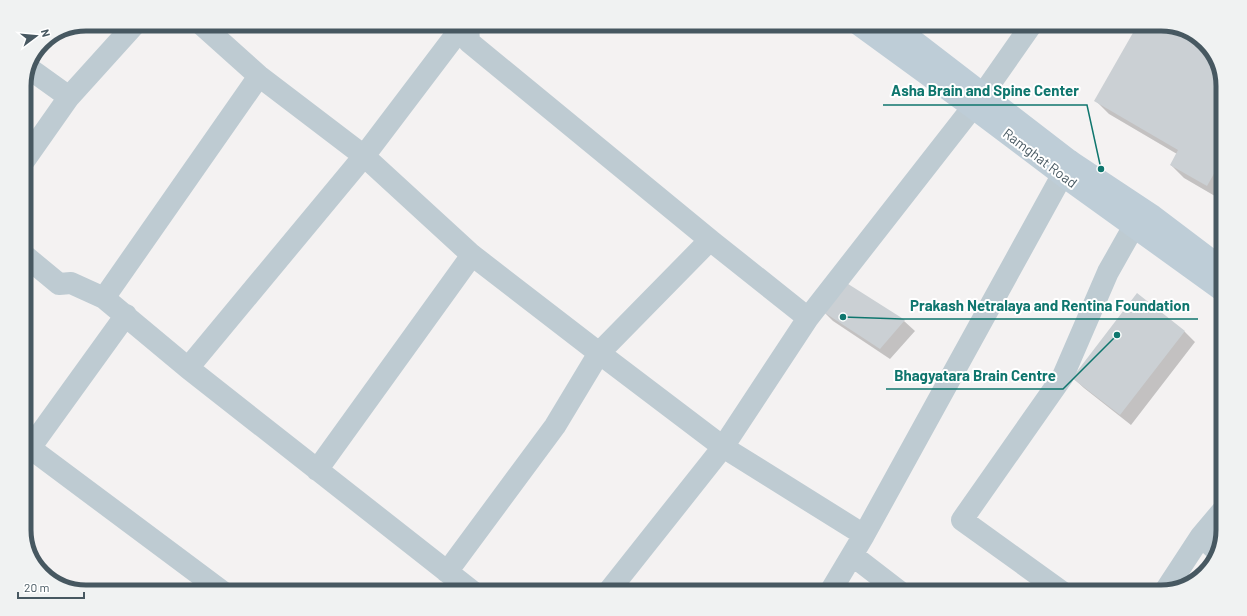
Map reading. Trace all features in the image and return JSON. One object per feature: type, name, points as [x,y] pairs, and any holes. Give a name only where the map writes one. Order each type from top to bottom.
[{"type":"main road","name":"Ramghat Road","points":[[869,31],[978,101]]},
{"type":"main road","name":"Ramghat Road","points":[[900,31],[978,101],[1066,168],[1134,226],[1216,286]]},
{"type":"main road","name":"Ramghat Road","points":[[1066,168],[1152,216],[1216,264]]},
{"type":"street","points":[[31,151],[69,97],[129,31]]},
{"type":"street","points":[[209,31],[259,76],[364,156],[472,255],[599,354],[723,447],[864,535]]},
{"type":"street","points":[[188,368],[364,156],[459,31]]},
{"type":"street","points":[[468,31],[469,42],[710,240],[808,318]]},
{"type":"street","points":[[614,585],[723,447],[808,318],[978,101],[1027,31]]},
{"type":"street","points":[[33,71],[69,97]]},
{"type":"street","points":[[104,298],[259,76]]},
{"type":"street","points":[[834,585],[864,535],[1066,168]]},
{"type":"street","points":[[1052,585],[962,520],[1063,376],[1108,272],[1134,226]]},
{"type":"street","points":[[447,572],[555,426],[599,354],[710,240]]},
{"type":"street","points":[[317,470],[472,255]]},
{"type":"street","points":[[31,261],[59,284],[71,283],[104,298],[188,368],[464,585]]},
{"type":"street","points":[[31,446],[126,315]]},
{"type":"street","points":[[31,455],[213,585]]},
{"type":"street","points":[[1169,585],[1200,536],[1216,518]]},
{"type":"street","points":[[1200,536],[1213,547]]},
{"type":"street","points":[[852,555],[891,585]]},
{"type":"building","points":[[1134,31],[1171,32],[1191,40],[1207,56],[1213,69],[1216,83],[1216,170],[1207,186],[1170,165],[1178,150],[1094,101]]},
{"type":"building","points":[[845,282],[905,320],[880,349],[822,311]]},
{"type":"building","points":[[1137,293],[1185,331],[1120,415],[1072,378]]},
{"type":"place","name":"Asha Brain and Spine Center","points":[[1101,169]]},
{"type":"place","name":"Prakash Netralaya and Rentina Foundation","points":[[843,317]]},
{"type":"place","name":"Bhagyatara Brain Centre","points":[[1117,335]]}]
